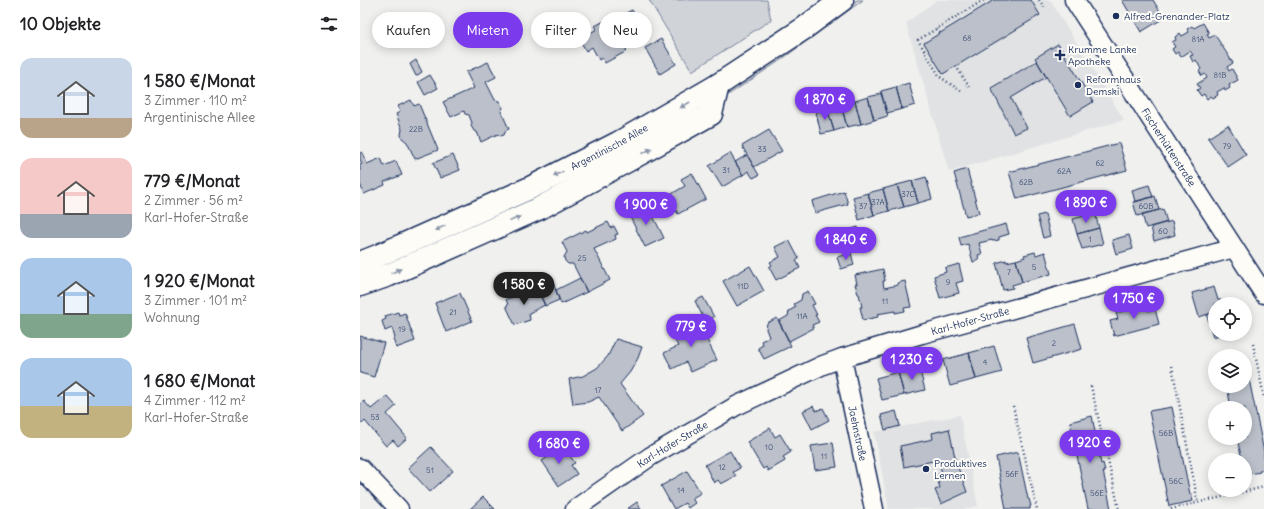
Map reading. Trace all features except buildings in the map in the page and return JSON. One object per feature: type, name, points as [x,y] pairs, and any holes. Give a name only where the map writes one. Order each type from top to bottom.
[{"type":"main road","name":"Argentinische Allee","points":[[360,262],[380,255],[530,188],[618,143],[718,86],[803,30],[842,0]]},
{"type":"main road","name":"Argentinische Allee","points":[[360,285],[389,275],[540,208],[627,161],[711,114],[718,86]]},
{"type":"street","name":"Fischerhüttenstraße","points":[[1074,0],[1264,294]]},
{"type":"street","name":"Karl-Hofer-Straße","points":[[575,509],[651,456],[736,406],[823,365],[922,334],[1234,248]]},
{"type":"street","name":"Jaehnstraße","points":[[842,358],[874,509]]},
{"type":"street","points":[[360,468],[399,509]]},
{"type":"path","points":[[962,91],[940,77],[918,40],[984,0]]},
{"type":"path","points":[[1040,0],[1044,7]]},
{"type":"path","points":[[937,29],[940,33]]},
{"type":"path","points":[[956,66],[969,87]]},
{"type":"path","points":[[1253,344],[1264,397]]},
{"type":"path","points":[[1172,366],[1198,503]]},
{"type":"path","points":[[1091,386],[1119,509]]},
{"type":"path","points":[[1013,406],[1037,509]]},
{"type":"path","points":[[1171,509],[1264,487]]},
{"type":"shaded area","points":[[649,0],[767,0],[771,20],[692,71]]},
{"type":"shaded area","points":[[857,0],[863,0],[778,62],[719,101],[666,132],[472,230],[360,273],[471,227],[522,202],[819,29]]},
{"type":"shaded area","points":[[937,0],[1050,0],[1124,120],[949,172],[906,23]]},
{"type":"shaded area","name":"Produktives Lernen","points":[[960,415],[978,506],[964,509],[889,509],[874,432]]},
{"type":"place","name":"Alfred-Grenander-Platz","points":[[1116,16]]},
{"type":"place","name":"Krumme Lanke Apotheke","points":[[1060,55]]},
{"type":"place","name":"Reformhaus Demski","points":[[1078,85]]},
{"type":"place","name":"Produktives Lernen","points":[[926,469]]}]
